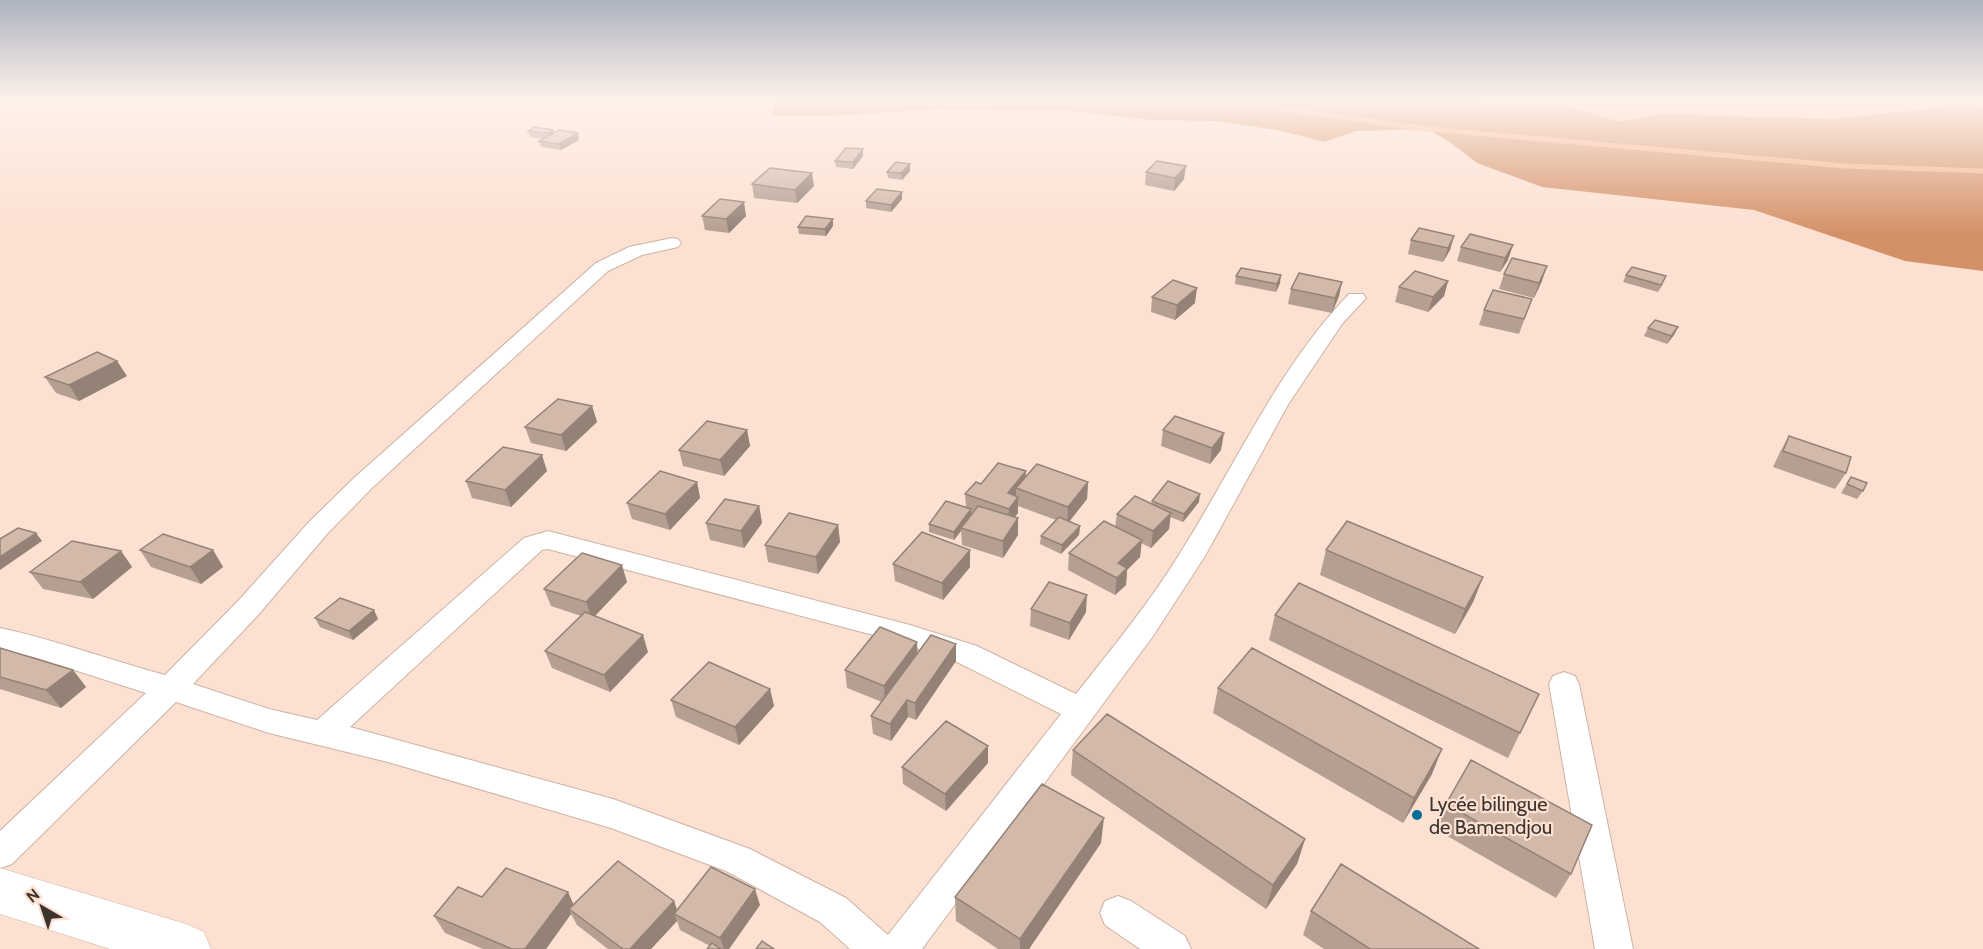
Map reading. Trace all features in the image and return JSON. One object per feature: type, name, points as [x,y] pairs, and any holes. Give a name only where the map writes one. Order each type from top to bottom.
[{"type":"main road","points":[[0,891],[186,949]]},
{"type":"street","points":[[0,853],[171,688],[249,606],[318,528],[363,483],[602,267],[631,252],[672,243]]},
{"type":"street","points":[[900,949],[1143,629],[1192,556],[1278,403],[1335,320],[1356,298]]},
{"type":"street","points":[[322,734],[533,544],[548,540],[900,632],[967,654],[1081,710]]},
{"type":"street","points":[[0,639],[37,647],[269,721],[388,749],[603,811],[738,860],[833,910],[877,949]]},
{"type":"street","points":[[1564,684],[1614,949]]},
{"type":"street","points":[[1118,913],[1172,949]]},
{"type":"shaded area","points":[[1454,145],[1983,145],[1983,271],[1905,261],[1754,210],[1542,187],[1477,163]]},
{"type":"building","points":[[846,148],[863,149],[853,162],[835,161]]},
{"type":"building","points":[[1157,161],[1186,166],[1175,178],[1146,172]]},
{"type":"building","points":[[896,162],[910,164],[901,173],[887,172]]},
{"type":"building","points":[[770,168],[812,173],[795,190],[752,184]]},
{"type":"building","points":[[877,189],[902,192],[891,205],[866,201]]},
{"type":"building","points":[[720,199],[744,202],[726,219],[702,216]]},
{"type":"building","points":[[806,216],[833,219],[825,229],[798,227]]},
{"type":"building","points":[[1419,228],[1454,236],[1448,248],[1411,240]]},
{"type":"building","points":[[1470,234],[1513,245],[1505,258],[1461,247]]},
{"type":"building","points":[[1512,258],[1547,266],[1539,283],[1504,274]]},
{"type":"building","points":[[1632,267],[1666,276],[1661,285],[1626,275]]},
{"type":"building","points":[[1241,268],[1281,275],[1277,284],[1236,276]]},
{"type":"building","points":[[1415,271],[1448,281],[1433,297],[1399,287]]},
{"type":"building","points":[[1299,273],[1342,282],[1335,298],[1291,289]]},
{"type":"building","points":[[1173,280],[1197,288],[1177,305],[1152,297]]},
{"type":"building","points":[[1493,290],[1532,299],[1524,319],[1484,310]]},
{"type":"building","points":[[1655,320],[1678,327],[1671,336],[1648,328]]},
{"type":"building","points":[[97,352],[117,361],[69,385],[45,377]]},
{"type":"building","points":[[558,399],[592,406],[561,435],[525,427]]},
{"type":"building","points":[[1175,416],[1224,433],[1212,448],[1163,430]]},
{"type":"building","points":[[707,421],[747,430],[720,460],[679,450]]},
{"type":"building","points":[[1789,436],[1851,457],[1846,473],[1783,451]]},
{"type":"building","points":[[503,447],[542,455],[505,490],[466,481]]},
{"type":"building","points":[[998,463],[1026,471],[1008,493],[1018,497],[1009,509],[965,494],[976,482],[981,484]]},
{"type":"building","points":[[1037,464],[1088,482],[1068,507],[1016,488]]},
{"type":"building","points":[[660,471],[697,482],[665,514],[627,503]]},
{"type":"building","points":[[1851,477],[1867,483],[1863,491],[1847,484]]},
{"type":"building","points":[[1168,481],[1200,494],[1184,514],[1152,501]]},
{"type":"building","points":[[1135,496],[1171,513],[1153,531],[1117,514]]},
{"type":"building","points":[[725,499],[759,506],[741,531],[706,523]]},
{"type":"building","points":[[946,501],[971,509],[954,532],[929,524]]},
{"type":"building","points":[[978,506],[1018,518],[1003,541],[961,528]]},
{"type":"building","points":[[789,513],[838,525],[816,557],[765,545]]},
{"type":"building","points":[[1059,517],[1080,526],[1062,545],[1041,536]]},
{"type":"building","points":[[1104,521],[1142,540],[1118,563],[1127,568],[1117,578],[1069,553]]},
{"type":"building","points":[[1347,521],[1483,577],[1465,609],[1326,550]]},
{"type":"building","points":[[18,528],[36,533],[0,557],[0,539]]},
{"type":"building","points":[[922,532],[970,550],[942,583],[893,564]]},
{"type":"building","points":[[163,534],[213,550],[190,567],[140,550]]},
{"type":"building","points":[[72,541],[121,551],[80,582],[30,572]]},
{"type":"building","points":[[582,553],[622,565],[586,602],[544,589]]},
{"type":"building","points":[[1049,582],[1087,595],[1070,623],[1031,609]]},
{"type":"building","points":[[1299,583],[1539,694],[1520,733],[1275,615]]},
{"type":"building","points":[[340,598],[374,610],[349,631],[315,618]]},
{"type":"building","points":[[585,612],[643,635],[604,675],[545,651]]},
{"type":"building","points":[[880,627],[917,642],[884,686],[845,670]]},
{"type":"building","points":[[931,635],[956,644],[915,703],[907,700],[890,724],[871,716]]},
{"type":"building","points":[[0,648],[73,670],[46,690],[0,677]]},
{"type":"building","points":[[1252,648],[1442,749],[1414,798],[1218,688]]},
{"type":"building","points":[[709,662],[770,689],[735,727],[671,700]]},
{"type":"building","points":[[1107,714],[1305,839],[1273,885],[1073,750]]},
{"type":"building","points":[[946,721],[988,746],[945,794],[902,767]]},
{"type":"building","points":[[1471,760],[1592,825],[1571,874],[1446,804]]},
{"type":"building","points":[[1042,784],[1104,818],[1020,939],[955,897]]},
{"type":"building","points":[[618,861],[674,901],[630,949],[623,949],[569,909]]},
{"type":"building","points":[[1341,864],[1479,949],[1370,949],[1311,911]]},
{"type":"building","points":[[711,867],[755,889],[720,938],[674,914]]},
{"type":"building","points":[[506,868],[568,892],[525,949],[512,949],[434,916],[458,887],[482,897]]},
{"type":"building","points":[[762,941],[774,949],[756,949]]},
{"type":"building","points":[[712,943],[721,949],[707,949]]},
{"type":"waterway","points":[[1612,145],[1845,166],[1983,171]]},
{"type":"place","name":"Lycée bilingue de Bamendjou","points":[[1417,815]]}]
